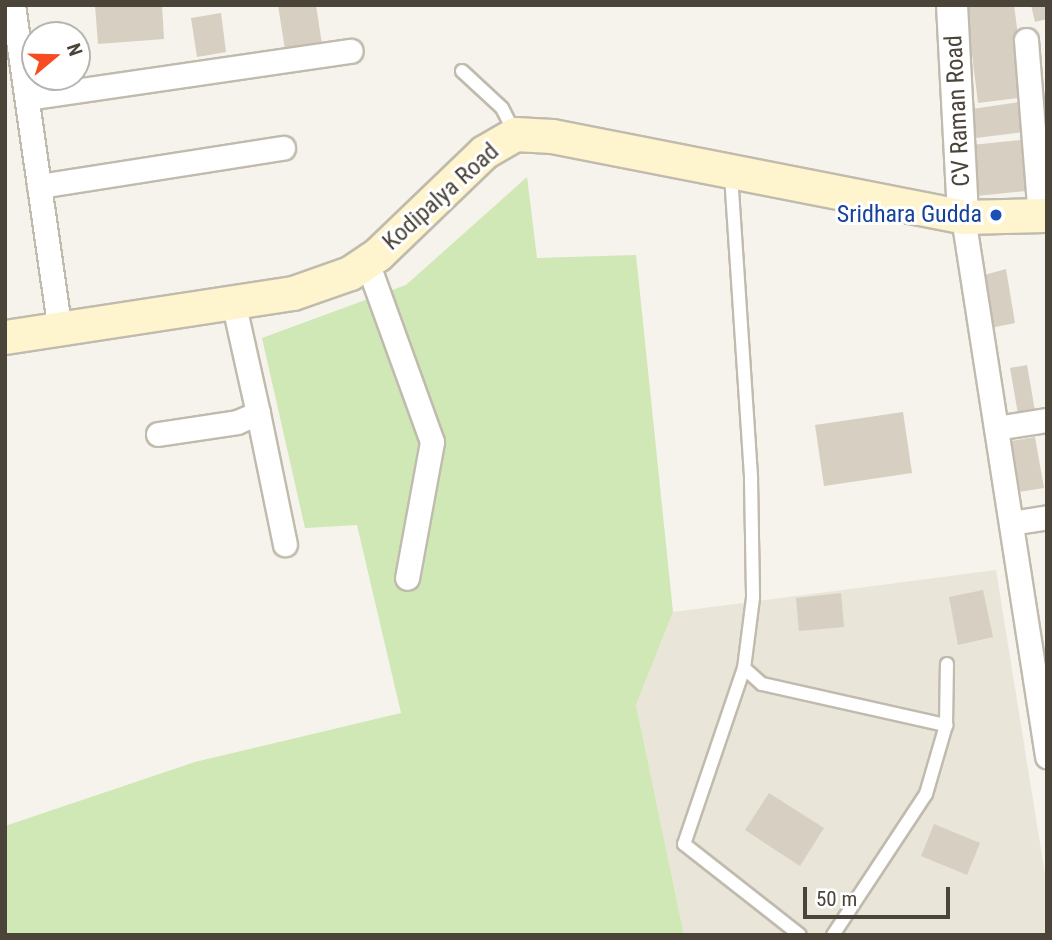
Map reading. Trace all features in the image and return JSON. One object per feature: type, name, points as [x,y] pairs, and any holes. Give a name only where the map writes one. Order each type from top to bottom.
[{"type":"main road","name":"Kodipalya Road","points":[[5,337],[293,293],[366,262],[484,152],[515,134],[552,136],[731,175],[963,217],[1043,215]]},
{"type":"street","points":[[13,5],[59,327]]},
{"type":"street","name":"CV Raman Road","points":[[953,5],[963,217]]},
{"type":"street","points":[[1026,40],[1043,215]]},
{"type":"street","points":[[26,98],[351,51]]},
{"type":"street","points":[[39,186],[283,148]]},
{"type":"street","points":[[963,217],[1011,523],[1036,621],[1047,756]]},
{"type":"street","points":[[366,262],[432,442],[407,578]]},
{"type":"street","points":[[233,301],[285,544]]},
{"type":"street","points":[[158,434],[237,422],[258,413]]},
{"type":"street","points":[[996,428],[1047,420]]},
{"type":"street","points":[[1011,523],[1047,516]]},
{"type":"lane","points":[[462,71],[502,108],[515,134]]},
{"type":"lane","points":[[731,175],[751,492],[753,598],[744,668],[684,844],[800,935]]},
{"type":"lane","points":[[833,935],[926,794],[946,725],[947,664]]},
{"type":"lane","points":[[744,668],[762,684],[946,725]]},
{"type":"shaded area","points":[[996,570],[1047,887],[1047,935],[684,935],[636,705],[673,612]]},
{"type":"green space","points":[[527,177],[537,258],[636,255],[673,612],[636,705],[684,935],[5,935],[5,826],[195,762],[401,713],[357,525],[305,528],[262,338],[406,285]]},
{"type":"building","points":[[95,5],[162,5],[164,39],[98,44]]},
{"type":"building","points":[[278,5],[316,5],[323,51],[286,56]]},
{"type":"building","points":[[966,5],[1014,5],[1026,97],[978,103]]},
{"type":"building","points":[[1031,5],[1047,5],[1047,19],[1035,22]]},
{"type":"building","points":[[221,13],[226,52],[197,57],[191,18]]},
{"type":"building","points":[[1027,101],[1031,131],[976,138],[972,109]]},
{"type":"building","points":[[1031,139],[1036,190],[976,196],[971,145]]},
{"type":"building","points":[[1006,269],[1015,323],[985,329],[977,277]]},
{"type":"building","points":[[1027,365],[1035,411],[1018,414],[1010,368]]},
{"type":"building","points":[[903,412],[912,473],[824,486],[815,425]]},
{"type":"building","points":[[1035,437],[1044,488],[1019,492],[1011,441]]},
{"type":"building","points":[[983,590],[993,637],[958,645],[949,597]]},
{"type":"building","points":[[841,593],[844,627],[799,631],[796,598]]},
{"type":"building","points":[[769,793],[824,828],[800,866],[745,830]]},
{"type":"building","points":[[934,824],[980,843],[967,875],[921,856]]},
{"type":"place","name":"Sridhara Gudda","points":[[996,215]]}]
